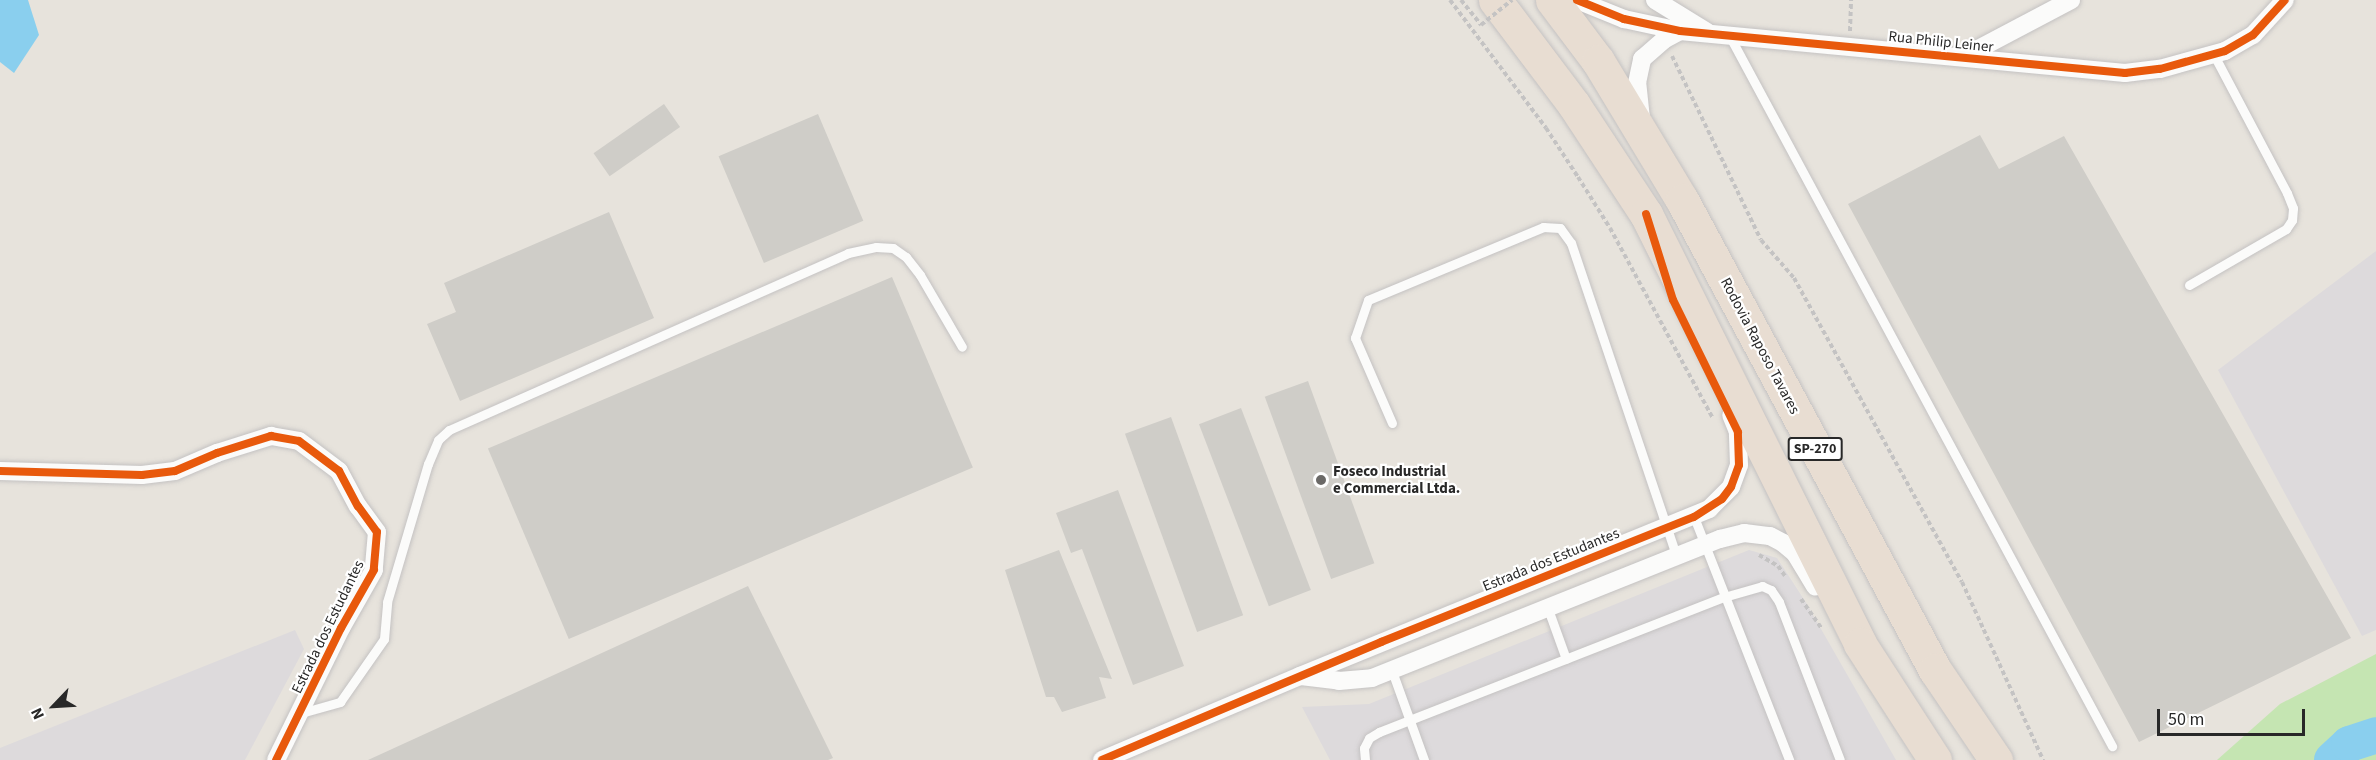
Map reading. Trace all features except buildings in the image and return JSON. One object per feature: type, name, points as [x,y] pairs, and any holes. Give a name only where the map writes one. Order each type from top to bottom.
[{"type":"highway","name":"SP-270","points":[[1496,0],[1574,105],[1646,214],[1860,644],[1932,755]]},
{"type":"highway","name":"Rodovia Raposo Tavares","points":[[1552,0],[1598,61],[1682,200],[1935,670],[1996,760]]},
{"type":"street","name":"Rua Philip Leiner","points":[[1577,0],[1672,35],[1720,35],[1965,56],[2047,67],[2125,73],[2160,69],[2214,55],[2253,35],[2285,0]]},
{"type":"street","points":[[1655,0],[1720,35]]},
{"type":"street","points":[[1965,56],[2071,0]]},
{"type":"street","points":[[1642,133],[1638,68],[1642,58],[1672,35]]},
{"type":"street","name":"Estrada dos Estudantes","points":[[1102,760],[1381,642],[1694,517],[1722,500],[1731,488],[1739,465],[1738,432],[1673,300],[1646,214]]},
{"type":"street","name":"Estrada dos Estudantes","points":[[0,471],[142,475],[175,471],[217,453],[271,436],[299,441],[339,471],[358,506],[377,532],[374,570],[340,628],[301,713],[276,760]]},
{"type":"street","name":"Estrada dos Estudantes","points":[[1299,676],[1355,681],[1392,671],[1720,539],[1756,533],[1770,536],[1789,548],[1876,684],[1932,755]]},
{"type":"street","points":[[1381,642],[1392,671]]},
{"type":"lane","points":[[1720,35],[2112,746]]},
{"type":"lane","points":[[2189,285],[2286,229],[2292,220],[2294,208],[2214,55]]},
{"type":"lane","points":[[1392,423],[1355,338],[1368,300],[1544,227],[1560,228],[1571,243],[1677,558]]},
{"type":"lane","points":[[301,713],[340,702],[384,639],[387,603],[398,573],[428,464],[438,440],[449,429],[848,253],[876,246],[893,248],[906,257],[920,275],[962,347]]},
{"type":"lane","points":[[1694,517],[1789,760]]},
{"type":"lane","points":[[1365,760],[1365,748],[1370,738],[1410,719],[1724,597],[1762,586],[1771,590],[1779,602],[1840,760]]},
{"type":"lane","points":[[1548,609],[1566,658]]},
{"type":"lane","points":[[1392,671],[1424,760]]},
{"type":"path","points":[[1450,0],[1546,128],[1610,228],[1716,426]]},
{"type":"path","points":[[1461,0],[1481,25],[1512,0]]},
{"type":"path","points":[[1850,47],[1851,0]]},
{"type":"path","points":[[1672,35],[1761,240],[1794,278],[1962,582],[2043,760]]},
{"type":"path","points":[[1753,554],[1766,558],[1778,566],[1791,585]]},
{"type":"path","points":[[1798,594],[1824,632]]},
{"type":"shaded area","points":[[2376,251],[2376,630],[2362,636],[2218,370]]},
{"type":"shaded area","points":[[1749,550],[1777,558],[1805,601],[1896,760],[1330,760],[1302,707],[1369,704]]},
{"type":"shaded area","points":[[295,630],[304,649],[245,760],[0,760],[0,748]]},
{"type":"green space","points":[[2376,654],[2376,760],[2217,760],[2280,704]]},
{"type":"water","points":[[0,0],[28,0],[39,35],[14,73],[0,62]]},
{"type":"waterway","points":[[2332,760],[2349,744],[2376,735]]},
{"type":"cycle path","points":[[1577,0],[1624,19],[1680,31],[2125,73],[2160,69],[2225,51],[2253,35],[2285,0]]},
{"type":"cycle path","points":[[1102,760],[1381,642],[1694,517],[1722,499],[1731,487],[1739,465],[1738,432],[1673,300],[1646,214]]},
{"type":"cycle path","points":[[0,471],[142,475],[175,471],[217,453],[271,436],[299,441],[339,471],[358,506],[377,532],[374,570],[341,628],[276,760]]},
{"type":"place","name":"Foseco Industrial e Commercial Ltda.","points":[[1321,480]]}]
